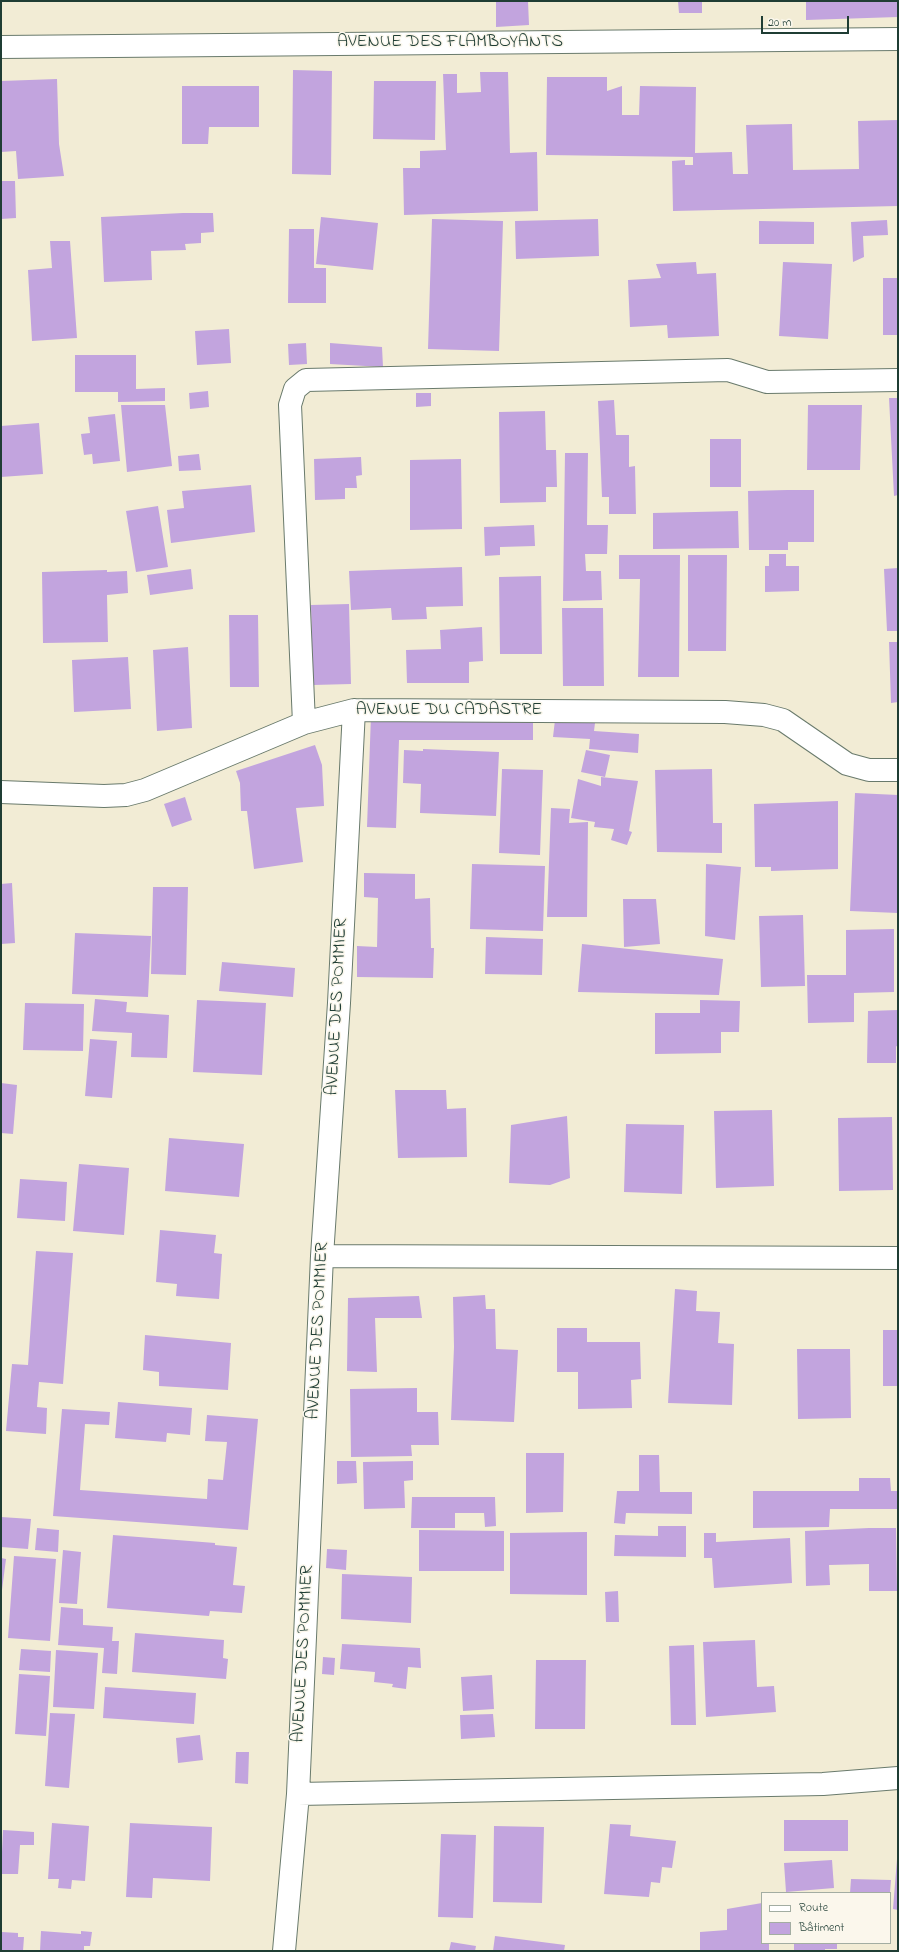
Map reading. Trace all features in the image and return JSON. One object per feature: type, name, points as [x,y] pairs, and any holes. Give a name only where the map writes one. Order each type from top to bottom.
[{"type":"street","name":"AVENUE DES FLAMBOYANTS","points":[[1,47],[898,40]]},
{"type":"street","points":[[304,723],[290,405],[295,389],[306,380],[728,370],[767,382],[898,380]]},
{"type":"street","name":"AVENUE DU CADASTRE","points":[[1,792],[104,796],[126,794],[145,790],[304,723],[354,710],[725,712],[764,715],[783,720],[847,764],[869,770],[898,770]]},
{"type":"street","name":"AVENUE DES POMMIER","points":[[284,1951],[298,1794],[322,1256],[339,1003],[354,710]]},
{"type":"street","points":[[322,1256],[898,1258]]},
{"type":"street","points":[[298,1794],[823,1784],[898,1778]]},
{"type":"building","points":[[496,1],[528,1],[529,25],[496,27]]},
{"type":"building","points":[[678,1],[702,1],[702,13],[679,13]]},
{"type":"building","points":[[806,1],[898,1],[898,17],[806,20]]},
{"type":"building","points":[[293,70],[332,71],[331,175],[292,174]]},
{"type":"building","points":[[480,72],[508,72],[510,153],[537,152],[538,211],[404,215],[403,168],[420,168],[420,151],[446,150],[443,74],[457,74],[457,93],[481,92]]},
{"type":"building","points":[[547,77],[607,77],[607,91],[622,86],[622,115],[639,115],[640,86],[696,87],[695,153],[732,152],[733,174],[748,174],[746,125],[792,124],[793,170],[859,169],[858,121],[898,120],[898,206],[673,211],[672,161],[685,160],[685,165],[693,165],[693,157],[546,155]]},
{"type":"building","points":[[57,79],[59,144],[64,176],[18,179],[16,151],[1,152],[1,81]]},
{"type":"building","points":[[374,81],[436,81],[435,140],[373,139]]},
{"type":"building","points":[[182,86],[259,86],[259,127],[209,127],[208,144],[182,144]]},
{"type":"building","points":[[1,181],[15,181],[16,218],[1,219]]},
{"type":"building","points":[[213,213],[214,232],[201,233],[201,243],[185,244],[186,250],[151,251],[152,280],[104,282],[101,217]]},
{"type":"building","points":[[321,217],[378,223],[373,270],[316,264]]},
{"type":"building","points":[[432,219],[503,221],[499,351],[428,349]]},
{"type":"building","points":[[598,219],[599,256],[516,259],[515,221]]},
{"type":"building","points":[[887,220],[888,235],[863,236],[864,257],[853,262],[851,222]]},
{"type":"building","points":[[759,221],[814,222],[814,244],[759,244]]},
{"type":"building","points":[[289,229],[314,229],[314,268],[326,268],[326,303],[288,303]]},
{"type":"building","points":[[50,241],[70,241],[77,338],[32,341],[28,270],[52,268]]},
{"type":"building","points":[[696,262],[697,274],[716,273],[719,336],[668,338],[667,325],[630,327],[628,280],[661,278],[656,264]]},
{"type":"building","points":[[783,262],[832,264],[828,339],[779,336]]},
{"type":"building","points":[[883,278],[898,278],[898,335],[883,335]]},
{"type":"building","points":[[229,329],[231,363],[197,365],[195,331]]},
{"type":"building","points":[[306,343],[307,364],[289,365],[288,344]]},
{"type":"building","points":[[330,343],[382,347],[383,367],[330,364]]},
{"type":"building","points":[[75,355],[136,355],[136,389],[165,388],[165,401],[118,402],[118,392],[75,392]]},
{"type":"building","points":[[208,391],[209,407],[190,409],[189,393]]},
{"type":"building","points":[[416,393],[431,393],[431,406],[416,407]]},
{"type":"building","points":[[889,398],[898,398],[898,495],[894,496]]},
{"type":"building","points":[[614,400],[616,435],[629,435],[629,467],[635,466],[636,514],[609,514],[609,497],[602,497],[598,401]]},
{"type":"building","points":[[121,405],[165,405],[172,466],[127,472]]},
{"type":"building","points":[[808,405],[862,405],[860,470],[807,470]]},
{"type":"building","points":[[545,411],[546,450],[556,450],[557,487],[546,487],[546,502],[500,503],[499,412]]},
{"type":"building","points":[[115,414],[120,461],[93,464],[92,454],[84,455],[81,434],[90,433],[88,417]]},
{"type":"building","points":[[39,423],[43,474],[1,477],[1,426]]},
{"type":"building","points":[[710,439],[741,439],[741,487],[710,487]]},
{"type":"building","points":[[565,453],[588,453],[587,525],[608,525],[607,554],[585,554],[586,571],[601,571],[602,600],[563,601]]},
{"type":"building","points":[[199,454],[201,470],[179,471],[178,456]]},
{"type":"building","points":[[361,457],[362,475],[356,476],[357,488],[345,488],[345,499],[315,500],[314,459]]},
{"type":"building","points":[[461,459],[462,529],[410,530],[410,460]]},
{"type":"building","points":[[251,485],[255,532],[171,543],[167,510],[184,508],[182,491]]},
{"type":"building","points":[[814,490],[814,542],[788,542],[788,550],[749,550],[748,491]]},
{"type":"building","points":[[158,506],[168,567],[136,572],[126,511]]},
{"type":"building","points":[[738,511],[739,548],[653,549],[653,513]]},
{"type":"building","points":[[534,525],[535,546],[500,547],[500,555],[485,556],[484,527]]},
{"type":"building","points":[[769,554],[786,554],[786,566],[799,566],[799,591],[765,592],[765,566],[769,566]]},
{"type":"building","points":[[619,555],[680,555],[679,677],[638,677],[640,579],[619,579]]},
{"type":"building","points":[[688,555],[727,555],[726,651],[688,651]]},
{"type":"building","points":[[462,567],[463,606],[426,607],[427,619],[392,620],[391,608],[351,610],[349,571]]},
{"type":"building","points":[[898,568],[898,631],[887,631],[884,569]]},
{"type":"building","points":[[191,569],[193,589],[150,595],[147,575]]},
{"type":"building","points":[[107,570],[107,572],[127,571],[128,593],[107,595],[108,642],[43,643],[42,572]]},
{"type":"building","points":[[541,576],[542,654],[500,654],[499,577]]},
{"type":"building","points":[[349,604],[351,684],[313,685],[311,605]]},
{"type":"building","points":[[562,608],[603,608],[604,686],[563,686]]},
{"type":"building","points":[[229,615],[258,615],[259,687],[230,687]]},
{"type":"building","points":[[482,627],[483,661],[469,662],[469,683],[407,683],[406,650],[441,649],[440,630]]},
{"type":"building","points":[[889,642],[898,642],[898,702],[891,703]]},
{"type":"building","points":[[188,647],[192,728],[157,731],[153,650]]},
{"type":"building","points":[[128,657],[131,709],[74,712],[72,660]]},
{"type":"building","points":[[371,715],[533,720],[533,740],[399,740],[396,828],[367,827]]},
{"type":"building","points":[[555,720],[595,723],[594,731],[639,734],[638,753],[589,749],[590,739],[553,737]]},
{"type":"building","points":[[315,745],[322,765],[324,806],[296,808],[303,862],[254,869],[247,811],[241,811],[240,783],[236,771]]},
{"type":"building","points":[[423,749],[499,752],[496,816],[420,813],[421,784],[403,783],[404,750],[423,751]]},
{"type":"building","points":[[586,750],[610,755],[605,777],[581,772]]},
{"type":"building","points":[[502,769],[543,770],[540,855],[499,853]]},
{"type":"building","points":[[712,769],[713,823],[722,823],[722,853],[657,852],[655,770]]},
{"type":"building","points":[[601,777],[638,781],[629,831],[632,832],[627,845],[611,840],[614,829],[594,827],[595,822],[571,818],[578,779],[601,786]]},
{"type":"building","points":[[855,793],[898,795],[898,913],[850,911]]},
{"type":"building","points":[[185,797],[192,820],[172,827],[164,804]]},
{"type":"building","points":[[838,801],[838,869],[771,871],[771,867],[755,867],[754,804]]},
{"type":"building","points":[[551,808],[570,809],[569,823],[588,822],[587,917],[547,917]]},
{"type":"building","points":[[472,864],[545,866],[543,931],[470,929]]},
{"type":"building","points":[[706,864],[741,867],[735,940],[705,936]]},
{"type":"building","points":[[364,873],[415,874],[415,899],[430,898],[431,948],[434,948],[433,978],[357,977],[357,946],[377,947],[378,898],[364,897]]},
{"type":"building","points":[[12,883],[15,943],[1,944],[1,884]]},
{"type":"building","points":[[153,887],[188,887],[186,975],[151,974]]},
{"type":"building","points":[[623,899],[656,899],[660,944],[624,947]]},
{"type":"building","points":[[803,915],[805,986],[761,987],[759,916]]},
{"type":"building","points":[[894,929],[894,992],[854,993],[854,1022],[808,1023],[807,975],[846,975],[846,930]]},
{"type":"building","points":[[75,933],[151,936],[148,997],[72,994]]},
{"type":"building","points":[[486,937],[543,939],[542,975],[485,974]]},
{"type":"building","points":[[582,944],[723,959],[719,995],[578,992]]},
{"type":"building","points":[[222,962],[295,968],[293,997],[219,991]]},
{"type":"building","points":[[95,999],[127,1002],[126,1012],[169,1015],[167,1058],[131,1057],[132,1033],[92,1031]]},
{"type":"building","points":[[197,1000],[266,1003],[262,1075],[193,1072]]},
{"type":"building","points":[[700,1000],[740,1001],[739,1032],[721,1032],[721,1053],[655,1054],[655,1013],[700,1013]]},
{"type":"building","points":[[25,1003],[84,1004],[83,1051],[23,1050]]},
{"type":"building","points":[[898,1010],[898,1047],[896,1046],[896,1063],[867,1063],[868,1011]]},
{"type":"building","points":[[90,1039],[117,1041],[112,1098],[85,1096]]},
{"type":"building","points":[[1,1083],[17,1085],[13,1134],[1,1133]]},
{"type":"building","points":[[395,1090],[446,1090],[447,1109],[466,1108],[467,1157],[398,1158]]},
{"type":"building","points":[[772,1110],[774,1186],[716,1188],[714,1111]]},
{"type":"building","points":[[567,1116],[570,1178],[550,1185],[509,1183],[511,1125]]},
{"type":"building","points":[[892,1117],[893,1190],[839,1191],[838,1118]]},
{"type":"building","points":[[626,1124],[684,1125],[682,1194],[624,1192]]},
{"type":"building","points":[[169,1138],[244,1144],[239,1197],[165,1191]]},
{"type":"building","points":[[79,1164],[129,1168],[124,1235],[73,1231]]},
{"type":"building","points":[[20,1179],[67,1182],[65,1221],[17,1218]]},
{"type":"building","points":[[160,1230],[216,1235],[214,1253],[222,1254],[219,1299],[176,1296],[177,1284],[156,1282]]},
{"type":"building","points":[[36,1251],[73,1253],[63,1384],[39,1382],[37,1407],[47,1408],[46,1434],[6,1431],[12,1364],[28,1365]]},
{"type":"building","points":[[675,1289],[697,1291],[696,1311],[720,1312],[718,1343],[734,1344],[732,1405],[668,1403]]},
{"type":"building","points":[[485,1295],[486,1309],[495,1309],[496,1349],[518,1350],[514,1422],[451,1420],[454,1347],[453,1297]]},
{"type":"building","points":[[419,1296],[422,1318],[375,1318],[377,1372],[347,1371],[348,1298]]},
{"type":"building","points":[[557,1328],[587,1328],[587,1342],[640,1342],[641,1379],[631,1380],[632,1408],[578,1409],[578,1372],[557,1372]]},
{"type":"building","points":[[883,1330],[898,1330],[898,1386],[883,1386]]},
{"type":"building","points":[[145,1335],[231,1343],[228,1390],[159,1386],[159,1372],[143,1370]]},
{"type":"building","points":[[797,1349],[850,1349],[851,1418],[798,1419]]},
{"type":"building","points":[[417,1388],[417,1412],[438,1412],[439,1445],[411,1445],[412,1456],[351,1457],[350,1389]]},
{"type":"building","points":[[118,1402],[192,1408],[190,1435],[167,1433],[166,1442],[115,1438]]},
{"type":"building","points":[[62,1409],[110,1412],[109,1425],[85,1424],[80,1490],[207,1499],[208,1479],[223,1480],[227,1442],[205,1441],[207,1415],[258,1419],[248,1530],[53,1516]]},
{"type":"building","points":[[526,1453],[564,1453],[563,1512],[526,1513]]},
{"type":"building","points":[[639,1455],[659,1455],[660,1492],[692,1492],[692,1514],[626,1513],[625,1524],[614,1523],[617,1491],[639,1491]]},
{"type":"building","points":[[337,1461],[356,1461],[357,1483],[337,1484]]},
{"type":"building","points":[[413,1461],[413,1480],[404,1481],[405,1508],[364,1509],[363,1462]]},
{"type":"building","points":[[859,1478],[890,1478],[891,1491],[898,1491],[898,1509],[830,1509],[829,1527],[753,1528],[753,1491],[859,1491]]},
{"type":"building","points":[[412,1497],[495,1497],[496,1526],[485,1527],[484,1513],[455,1513],[455,1528],[411,1528]]},
{"type":"building","points":[[1,1517],[31,1519],[28,1549],[1,1547]]},
{"type":"building","points":[[658,1526],[686,1526],[686,1557],[614,1556],[615,1535],[658,1536]]},
{"type":"building","points":[[37,1528],[59,1530],[58,1552],[35,1550]]},
{"type":"building","points":[[896,1528],[897,1591],[869,1591],[869,1564],[829,1565],[830,1585],[806,1586],[805,1531]]},
{"type":"building","points":[[419,1530],[504,1531],[504,1571],[419,1571]]},
{"type":"building","points":[[587,1532],[587,1595],[510,1594],[510,1533]]},
{"type":"building","points":[[704,1533],[716,1533],[716,1542],[790,1538],[792,1583],[714,1588],[712,1558],[704,1558]]},
{"type":"building","points":[[113,1535],[215,1543],[215,1545],[237,1547],[233,1585],[245,1586],[242,1613],[210,1611],[209,1616],[107,1608]]},
{"type":"building","points":[[327,1549],[347,1550],[346,1570],[326,1568]]},
{"type":"building","points":[[63,1550],[81,1552],[77,1604],[59,1603]]},
{"type":"building","points":[[14,1556],[56,1559],[50,1641],[8,1638]]},
{"type":"building","points":[[1,1558],[6,1559],[2,1590],[1,1590]]},
{"type":"building","points":[[342,1574],[412,1577],[411,1623],[341,1619]]},
{"type":"building","points":[[618,1591],[619,1622],[606,1622],[605,1592]]},
{"type":"building","points":[[61,1607],[83,1609],[83,1625],[113,1627],[112,1641],[119,1641],[117,1674],[102,1673],[104,1648],[58,1645]]},
{"type":"building","points":[[135,1633],[224,1640],[223,1658],[228,1659],[226,1679],[132,1672]]},
{"type":"building","points":[[755,1640],[757,1687],[774,1686],[776,1712],[706,1717],[703,1642]]},
{"type":"building","points":[[342,1644],[420,1648],[421,1668],[408,1667],[406,1689],[392,1687],[393,1684],[374,1682],[375,1672],[340,1669]]},
{"type":"building","points":[[694,1645],[696,1725],[671,1725],[669,1646]]},
{"type":"building","points":[[21,1649],[51,1651],[50,1672],[19,1670]]},
{"type":"building","points":[[56,1650],[98,1653],[94,1709],[53,1707]]},
{"type":"building","points":[[323,1657],[335,1658],[334,1675],[322,1674]]},
{"type":"building","points":[[536,1660],[586,1660],[585,1729],[535,1729]]},
{"type":"building","points":[[19,1674],[50,1676],[46,1736],[15,1734]]},
{"type":"building","points":[[492,1675],[494,1709],[463,1711],[461,1677]]},
{"type":"building","points":[[105,1687],[196,1693],[194,1724],[103,1718]]},
{"type":"building","points":[[50,1713],[75,1714],[69,1788],[45,1786]]},
{"type":"building","points":[[493,1714],[495,1737],[461,1739],[460,1715]]},
{"type":"building","points":[[200,1735],[203,1760],[178,1763],[176,1738]]},
{"type":"building","points":[[236,1752],[249,1752],[248,1784],[235,1783]]},
{"type":"building","points":[[784,1820],[848,1820],[848,1851],[784,1851]]},
{"type":"building","points":[[52,1823],[89,1826],[85,1881],[72,1880],[71,1889],[58,1888],[59,1879],[48,1879]]},
{"type":"building","points":[[130,1823],[212,1827],[210,1881],[153,1878],[152,1898],[126,1897]]},
{"type":"building","points":[[610,1824],[631,1825],[630,1836],[676,1841],[672,1868],[662,1867],[660,1883],[651,1882],[649,1897],[604,1894]]},
{"type":"building","points":[[494,1826],[544,1827],[542,1903],[493,1902]]},
{"type":"building","points":[[3,1830],[34,1832],[34,1845],[20,1845],[18,1874],[1,1874]]},
{"type":"building","points":[[441,1834],[476,1835],[473,1918],[438,1917]]},
{"type":"building","points":[[898,1859],[898,1910],[893,1909]]},
{"type":"building","points":[[832,1860],[834,1888],[786,1892],[784,1863]]},
{"type":"building","points":[[851,1879],[891,1880],[890,1892],[850,1892]]},
{"type":"building","points":[[761,1903],[761,1944],[769,1944],[769,1951],[700,1951],[700,1932],[727,1930],[727,1909]]},
{"type":"building","points":[[41,1931],[81,1934],[81,1931],[92,1932],[90,1946],[84,1946],[84,1951],[40,1951]]},
{"type":"building","points":[[2,1932],[18,1933],[18,1937],[24,1937],[23,1951],[1,1951]]},
{"type":"building","points":[[495,1936],[565,1945],[564,1951],[493,1951]]},
{"type":"building","points":[[451,1942],[476,1946],[475,1951],[449,1951]]},
{"type":"building","points":[[794,1944],[837,1944],[837,1949],[825,1949],[825,1951],[794,1951]]}]
